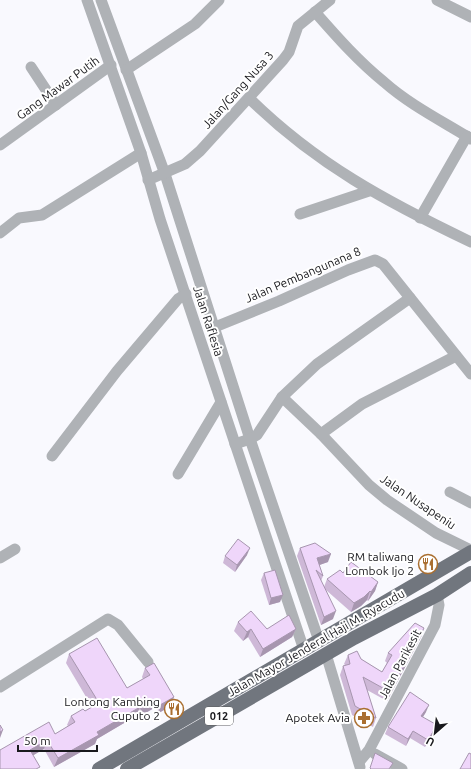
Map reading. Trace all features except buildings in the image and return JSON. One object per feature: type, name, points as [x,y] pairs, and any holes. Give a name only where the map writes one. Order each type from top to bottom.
[{"type":"main road","name":"Jalan Mayor Jenderal Haji M. Ryacudu","points":[[99,769],[471,551]]},
{"type":"main road","name":"Jalan Mayor Jenderal Haji M. Ryacudu","points":[[127,769],[320,658],[437,595],[471,572]]},
{"type":"street","name":"Jalan Raflesia","points":[[87,0],[111,65],[128,94],[163,175],[215,327],[242,441],[311,646]]},
{"type":"street","name":"Jalan Raflesia","points":[[101,0],[126,70],[128,94],[141,153],[186,294],[222,402],[242,441],[311,646]]},
{"type":"street","points":[[126,70],[194,24],[219,0]]},
{"type":"street","name":"Jalan/Gang Nusa 3","points":[[150,180],[185,164],[196,155],[289,52],[298,26],[330,0]]},
{"type":"street","points":[[437,0],[471,17]]},
{"type":"street","points":[[315,12],[354,56],[385,84],[416,106],[469,138],[420,218]]},
{"type":"street","name":"Gang Mawar Putih","points":[[0,145],[111,65]]},
{"type":"street","points":[[32,67],[56,105]]},
{"type":"street","points":[[249,98],[298,143],[369,191],[420,218],[471,242]]},
{"type":"street","points":[[0,233],[19,218],[42,215],[141,153]]},
{"type":"street","points":[[300,214],[369,191]]},
{"type":"street","name":"Jalan Pembangunana 8","points":[[215,327],[371,260],[384,264],[471,374]]},
{"type":"street","points":[[52,456],[117,371],[178,299],[186,294]]},
{"type":"street","points":[[242,441],[257,435],[282,397],[317,364],[410,298]]},
{"type":"street","points":[[321,434],[362,404],[456,356]]},
{"type":"street","name":"Jalan Nusapeniu","points":[[282,397],[321,434],[369,485],[387,500],[436,533],[471,551]]},
{"type":"street","points":[[178,474],[222,402]]},
{"type":"street","points":[[450,492],[471,503]]},
{"type":"street","points":[[0,558],[15,549]]},
{"type":"street","name":"Jalan Parikesit","points":[[360,765],[435,625],[439,605],[437,595]]},
{"type":"street","points":[[0,686],[108,619],[112,620],[118,625],[148,662]]},
{"type":"street","points":[[320,658],[360,765]]},
{"type":"street","points":[[369,750],[402,769]]},
{"type":"place","name":"RM taliwang Lombok Ijo 2","points":[[428,564]]},
{"type":"place","name":"Lontong Kambing Cuputo 2","points":[[174,709]]},
{"type":"place","name":"Apotek Avia","points":[[364,718]]}]
